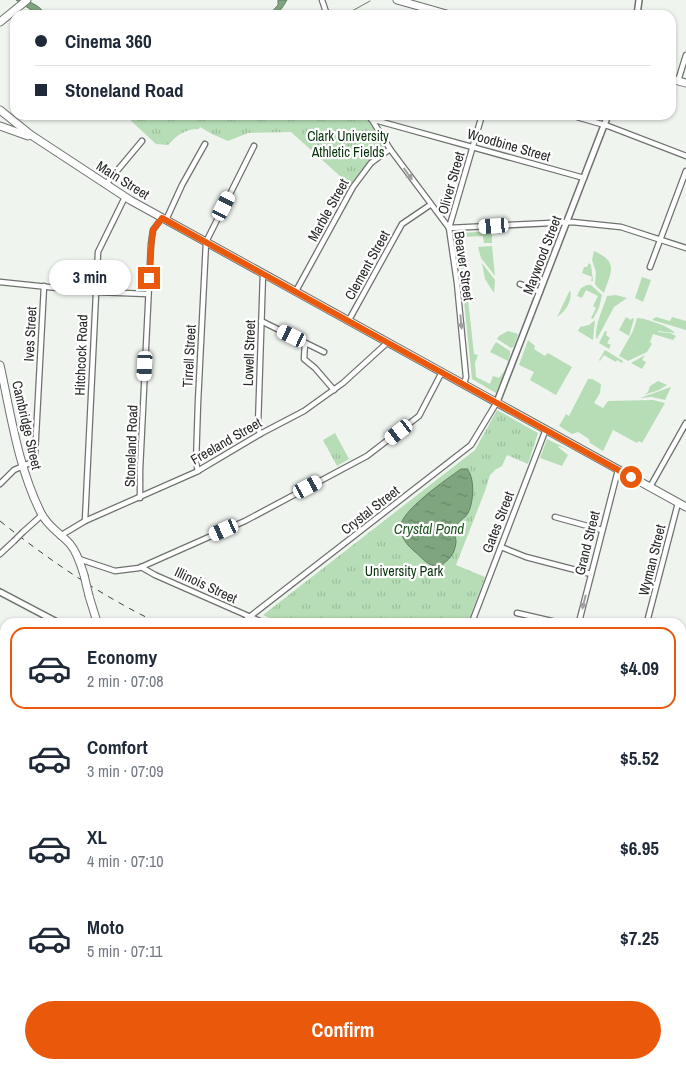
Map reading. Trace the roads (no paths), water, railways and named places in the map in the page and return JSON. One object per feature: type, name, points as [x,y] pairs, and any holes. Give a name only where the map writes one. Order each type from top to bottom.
[{"type":"main road","points":[[14,10],[27,0]]},
{"type":"main road","points":[[397,0],[432,10]]},
{"type":"main road","points":[[0,22],[10,14]]},
{"type":"main road","name":"Main Street","points":[[0,110],[10,120],[41,142],[164,219],[686,507]]},
{"type":"main road","points":[[0,120],[10,120]]},
{"type":"main road","points":[[0,126],[41,142]]},
{"type":"main road","name":"Cambridge Street","points":[[0,365],[22,466],[42,515],[49,526],[70,545],[79,559],[96,618]]},
{"type":"street","points":[[676,78],[686,55]]},
{"type":"street","name":"Beaver Street","points":[[372,120],[390,149],[449,228],[466,378],[464,384]]},
{"type":"street","name":"Woodbine Street","points":[[380,120],[584,178]]},
{"type":"street","name":"Oliver Street","points":[[449,228],[480,120]]},
{"type":"street","points":[[587,120],[686,156]]},
{"type":"street","name":"Maywood Street","points":[[496,402],[606,120]]},
{"type":"street","points":[[106,184],[142,141]]},
{"type":"street","name":"Stoneland Road","points":[[140,498],[148,294],[153,230],[164,219],[205,144]]},
{"type":"street","points":[[206,242],[254,146]]},
{"type":"street","name":"Marble Street","points":[[296,291],[353,187],[371,163],[390,149]]},
{"type":"street","points":[[650,267],[686,171]]},
{"type":"street","name":"Hitchcock Road","points":[[86,521],[98,252],[125,196]]},
{"type":"street","name":"Clement Street","points":[[349,320],[402,224],[430,205]]},
{"type":"street","points":[[449,228],[567,221],[621,227],[686,248]]},
{"type":"street","name":"Tirrell Street","points":[[198,471],[198,402],[206,242]]},
{"type":"street","name":"Lowell Street","points":[[260,434],[258,426],[263,273]]},
{"type":"street","points":[[0,282],[96,292],[148,294]]},
{"type":"street","points":[[520,284],[540,292]]},
{"type":"street","name":"Ives Street","points":[[0,484],[14,470],[33,459],[36,449],[44,286]]},
{"type":"street","points":[[261,321],[324,352]]},
{"type":"street","name":"Freeland Street","points":[[60,536],[86,521],[198,471],[304,410],[334,390],[388,342]]},
{"type":"street","points":[[305,343],[304,359],[315,368],[334,390]]},
{"type":"street","points":[[79,559],[115,571],[141,567],[245,521],[367,456],[419,416],[442,372]]},
{"type":"street","name":"Crystal Street","points":[[250,618],[471,444],[496,402]]},
{"type":"street","points":[[650,488],[686,423]]},
{"type":"street","name":"Gates Street","points":[[474,618],[546,429]]},
{"type":"street","name":"Grand Street","points":[[580,618],[618,470]]},
{"type":"street","name":"Wyman Street","points":[[648,618],[678,503]]},
{"type":"street","points":[[0,554],[42,515]]},
{"type":"street","points":[[554,517],[602,530]]},
{"type":"street","points":[[501,548],[526,557],[591,574]]},
{"type":"street","name":"Illinois Street","points":[[141,567],[250,618]]},
{"type":"street","points":[[0,592],[49,618]]},
{"type":"street","points":[[517,613],[539,618]]},
{"type":"water","points":[[16,0],[33,4],[42,10],[31,10]]},
{"type":"water","points":[[278,0],[287,0],[280,10],[274,10],[278,5]]},
{"type":"water","name":"Crystal Pond","points":[[461,469],[467,469],[470,473],[473,490],[472,503],[467,515],[458,523],[455,529],[456,542],[451,556],[440,566],[428,564],[405,541],[400,528],[402,521],[425,496]]},
{"type":"waterway","points":[[354,10],[370,1]]},
{"type":"railway","points":[[0,521],[75,576],[148,618]]},
{"type":"park label","name":"Clark University Athletic Fields","points":[[348,144]]},
{"type":"park label","name":"University Park","points":[[404,571]]}]
